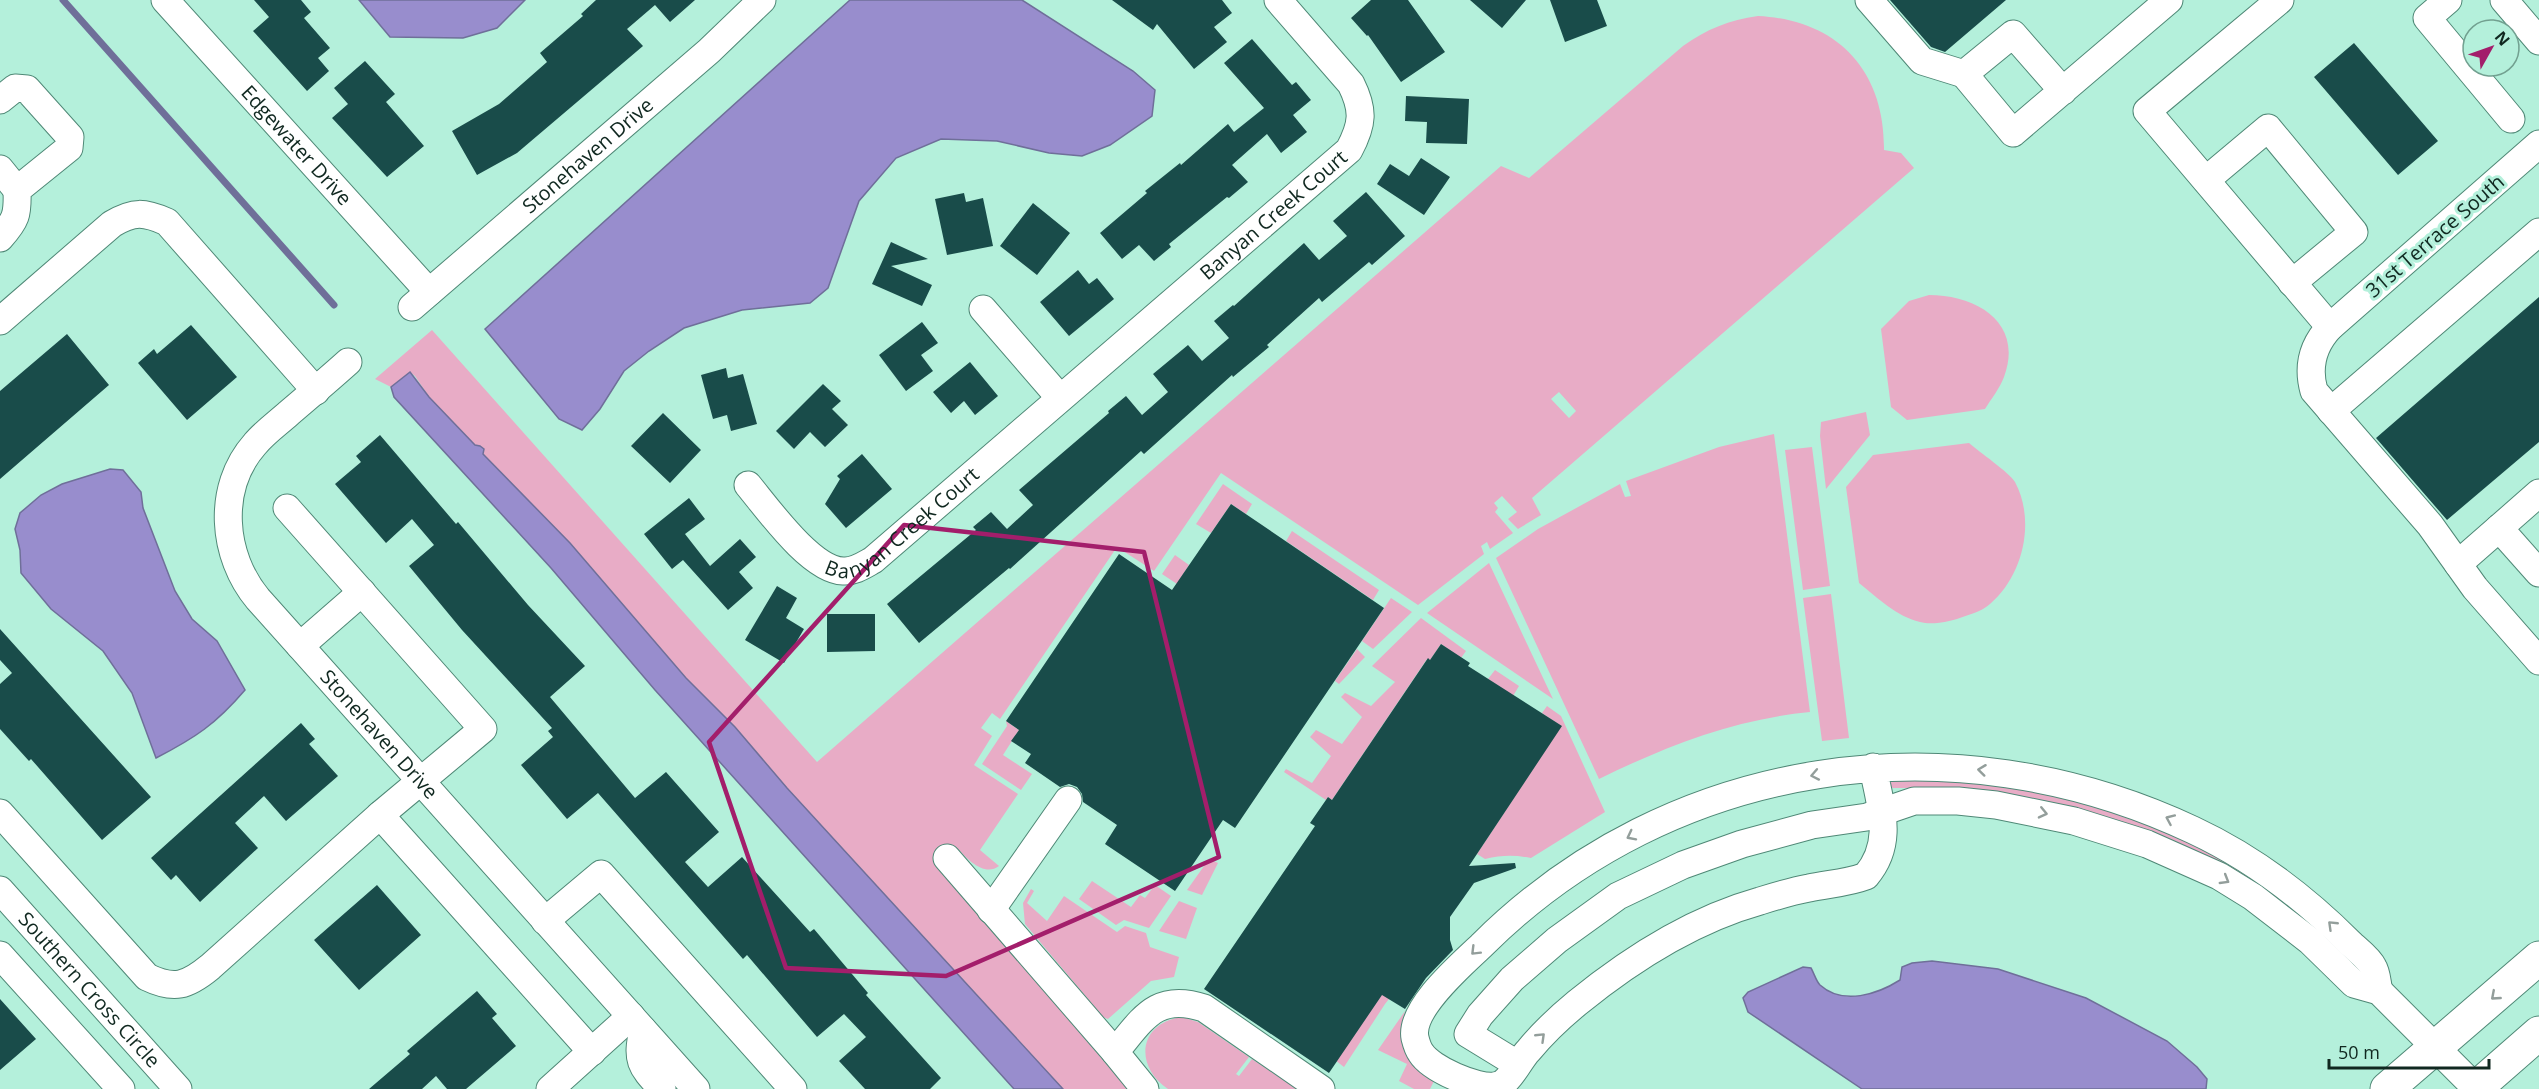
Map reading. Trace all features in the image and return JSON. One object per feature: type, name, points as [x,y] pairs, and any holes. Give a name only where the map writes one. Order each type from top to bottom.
[{"type":"main road","points":[[2387,1089],[2539,958]]},
{"type":"main road","points":[[2476,1089],[2539,1033]]},
{"type":"street","name":"Edgewater Drive","points":[[165,0],[420,300]]},
{"type":"street","name":"Stonehaven Drive","points":[[420,300],[710,51],[762,0]]},
{"type":"street","name":"Banyan Creek Court","points":[[748,485],[810,557],[828,568],[844,572],[859,568],[873,560],[1349,150],[1358,134],[1361,116],[1359,100],[1351,84],[1278,0]]},
{"type":"street","points":[[1869,0],[1922,61],[1964,74],[2013,133],[2169,0]]},
{"type":"street","points":[[2280,0],[2147,111],[2330,327]]},
{"type":"street","points":[[2448,0],[2420,9],[2511,119]]},
{"type":"street","points":[[2504,0],[2539,41]]},
{"type":"street","points":[[1964,74],[2013,34],[2063,91]]},
{"type":"street","points":[[0,100],[15,88],[27,89],[70,137],[69,148],[17,190]]},
{"type":"street","points":[[2206,180],[2268,128],[2354,232],[2292,283]]},
{"type":"street","name":"31st Terrace South","points":[[2537,150],[2330,327],[2319,339],[2314,351],[2311,379],[2314,391],[2430,525],[2475,588],[2539,661]]},
{"type":"street","points":[[0,169],[17,190],[18,203],[14,222],[0,238]]},
{"type":"street","points":[[0,321],[112,224],[128,215],[148,214],[167,222],[316,391]]},
{"type":"street","points":[[2331,411],[2539,232]]},
{"type":"street","points":[[983,309],[1060,398]]},
{"type":"street","name":"Stonehaven Drive","points":[[348,362],[254,445],[235,479],[228,514],[230,544],[247,586],[696,1089]]},
{"type":"street","points":[[2458,564],[2539,493]]},
{"type":"street","points":[[0,813],[147,977],[162,984],[179,985],[195,980],[380,814],[483,729],[287,508]]},
{"type":"street","points":[[2499,528],[2539,573]]},
{"type":"street","points":[[300,646],[362,592]]},
{"type":"street","points":[[1873,767],[1882,811],[1883,848],[1876,864],[1866,876],[1757,901],[1709,919],[1664,942],[1620,969],[1572,1007],[1532,1046],[1502,1084],[1488,1088],[1475,1086],[1429,1062],[1418,1048],[1414,1030],[1417,1018],[1449,978],[1499,927],[1541,892],[1601,851],[1672,815],[1746,790],[1819,774],[1873,767],[1943,767],[2019,775],[2096,793],[2168,818],[2237,854],[2302,899],[2327,920],[2373,967],[2379,991]]},
{"type":"street","points":[[991,910],[1068,800]]},
{"type":"street","points":[[1517,1064],[1468,1034],[1480,1015],[1512,979],[1557,940],[1618,897],[1683,865],[1742,844],[1812,825],[1867,817],[1914,801],[1996,805],[2074,821],[2147,844],[2219,876],[2253,897],[2310,941],[2354,984],[2379,991],[2476,1089]]},
{"type":"street","points":[[380,814],[592,1052]]},
{"type":"street","points":[[947,858],[1145,1089]]},
{"type":"street","points":[[545,921],[601,874],[793,1089]]},
{"type":"street","name":"Southern Cross Circle","points":[[0,890],[178,1089]]},
{"type":"street","points":[[0,955],[121,1089]]},
{"type":"street","points":[[1114,1052],[1143,1020],[1161,1006],[1173,1002],[1188,1003],[1204,1008],[1321,1089]]},
{"type":"street","points":[[550,1089],[592,1052],[637,1023],[640,1062],[662,1089]]},
{"type":"highlighted area","points":[[904,525],[1144,552],[1219,857],[946,976],[786,968],[709,742]]},
{"type":"shaded area","points":[[359,0],[525,0],[497,28],[463,38],[390,37]]},
{"type":"shaded area","points":[[850,0],[1022,0],[1133,71],[1155,90],[1152,116],[1110,145],[1082,156],[1049,153],[997,141],[941,139],[896,158],[859,201],[828,288],[810,303],[742,310],[684,328],[624,371],[600,409],[582,430],[559,419],[485,329]]},
{"type":"shaded area","points":[[1758,16],[1786,20],[1812,28],[1833,39],[1851,55],[1866,74],[1876,96],[1882,122],[1884,150],[1901,153],[1914,168],[1532,498],[1541,515],[1518,529],[1508,519],[1517,512],[1502,496],[1494,503],[1498,508],[1495,512],[1513,533],[1490,549],[1487,542],[1481,546],[1484,554],[1418,605],[1221,473],[1154,571],[1117,547],[1000,719],[992,713],[981,728],[992,736],[974,765],[1018,794],[980,850],[999,866],[988,870],[977,866],[959,850],[941,863],[939,868],[1128,1089],[1063,1089],[787,788],[735,727],[686,678],[570,543],[483,454],[484,449],[475,445],[429,397],[415,376],[410,372],[391,387],[375,379],[432,330],[817,762],[1501,166],[1529,178],[1683,46],[1719,26]],"holes":[[[1559,392],[1576,411],[1569,418],[1551,399]]]},
{"type":"shaded area","points":[[1929,295],[1964,300],[1992,316],[2002,327],[2007,341],[2008,358],[2004,377],[1985,409],[1907,420],[1891,407],[1881,329],[1909,301]]},
{"type":"shaded area","points":[[410,372],[429,397],[475,445],[484,449],[483,454],[570,543],[686,678],[735,727],[787,788],[1063,1089],[1014,1089],[655,690],[551,568],[394,397],[391,387]]},
{"type":"shaded area","points":[[1866,412],[1870,435],[1826,489],[1820,436],[1821,422]]},
{"type":"shaded area","points":[[1774,434],[1810,712],[1755,721],[1702,736],[1675,745],[1599,779],[1496,558],[1538,529],[1620,484],[1625,497],[1631,496],[1626,481],[1719,447]]},
{"type":"shaded area","points":[[1969,443],[2015,482],[2025,514],[2023,547],[2011,579],[1986,607],[1949,621],[1920,622],[1895,611],[1859,583],[1846,487],[1873,455]]},
{"type":"shaded area","points":[[1812,447],[1830,586],[1803,590],[1785,450]]},
{"type":"shaded area","points":[[110,469],[123,470],[141,492],[143,508],[175,591],[192,619],[217,641],[245,690],[204,729],[156,758],[132,693],[103,651],[51,609],[21,573],[20,550],[15,529],[20,513],[41,495],[62,484]]},
{"type":"shaded area","points":[[1223,484],[1252,504],[1246,514],[1231,504],[1211,533],[1196,524]]},
{"type":"shaded area","points":[[1292,531],[1379,590],[1373,600],[1286,541]]},
{"type":"shaded area","points":[[1175,555],[1189,565],[1177,584],[1162,574]]},
{"type":"shaded area","points":[[1489,563],[1553,699],[1427,613]]},
{"type":"shaded area","points":[[1831,594],[1849,738],[1822,741],[1803,598]]},
{"type":"shaded area","points":[[1391,598],[1412,612],[1373,649],[1362,641]]},
{"type":"shaded area","points":[[1421,618],[1466,651],[1461,658],[1441,644],[1430,660],[1427,659],[1332,800],[1328,797],[1326,800],[1284,772],[1286,769],[1312,783],[1331,756],[1310,737],[1316,730],[1342,744],[1362,717],[1341,697],[1345,693],[1371,706],[1395,682],[1372,666]]},
{"type":"shaded area","points":[[1357,649],[1365,657],[1339,684],[1335,681]]},
{"type":"shaded area","points":[[1495,670],[1519,686],[1513,696],[1488,679]]},
{"type":"shaded area","points":[[1547,706],[1561,716],[1605,812],[1531,858],[1508,856],[1485,859],[1477,854],[1561,726],[1542,713]]},
{"type":"shaded area","points":[[1006,721],[1019,730],[1003,755],[1032,774],[1021,790],[982,764],[1007,726]]},
{"type":"shaded area","points":[[1892,778],[1989,782],[2032,789],[2122,813],[2208,850],[2248,874],[2284,901],[2316,931],[2273,896],[1941,788],[1893,788],[1890,787],[1889,781]]},
{"type":"shaded area","points":[[1209,859],[1218,863],[1202,895],[1187,890]]},
{"type":"shaded area","points":[[1092,881],[1131,907],[1140,895],[1145,898],[1155,885],[1171,896],[1149,928],[1124,920],[1116,925],[1079,899]]},
{"type":"shaded area","points":[[1031,889],[1034,891],[1027,903],[1047,921],[1064,896],[1117,932],[1125,926],[1146,933],[1150,947],[1179,957],[1174,977],[1151,981],[1108,1019],[1103,1017],[1025,924],[1023,903]]},
{"type":"shaded area","points":[[1179,901],[1197,908],[1186,939],[1159,931]]},
{"type":"shaded area","points":[[1424,932],[1409,974],[1385,1004],[1344,1067],[1335,1060]]},
{"type":"shaded area","points":[[1932,961],[1998,969],[2086,998],[2167,1041],[2197,1067],[2207,1079],[2206,1089],[1862,1089],[1748,1012],[1743,998],[1748,992],[1803,967],[1811,968],[1820,985],[1829,991],[1839,995],[1860,996],[1881,990],[1900,980],[1902,967],[1912,963]]},
{"type":"shaded area","points":[[1405,1011],[1403,1043],[1411,1058],[1435,1079],[1430,1089],[1414,1089],[1399,1081],[1407,1064],[1378,1050]]},
{"type":"shaded area","points":[[1182,1017],[1198,1022],[1249,1057],[1236,1074],[1239,1076],[1252,1059],[1297,1089],[1168,1089],[1157,1080],[1150,1069],[1146,1058],[1146,1047],[1149,1036],[1156,1028],[1167,1021]]},
{"type":"building","points":[[254,0],[301,0],[311,12],[304,18],[330,48],[318,58],[329,71],[307,91],[253,31],[269,17]]},
{"type":"building","points":[[596,0],[695,0],[670,22],[655,5],[627,29],[643,46],[517,153],[477,175],[452,131],[499,104],[547,62],[540,53],[583,16],[581,14]]},
{"type":"building","points":[[1112,0],[1222,0],[1232,13],[1214,27],[1227,42],[1194,69],[1157,24],[1153,30]]},
{"type":"building","points":[[1371,0],[1408,0],[1445,52],[1401,82],[1368,35],[1351,18]]},
{"type":"building","points":[[1470,0],[1526,0],[1502,28]]},
{"type":"building","points":[[1550,0],[1597,0],[1607,26],[1565,42]]},
{"type":"building","points":[[1890,0],[2006,0],[1945,52],[1931,47]]},
{"type":"building","points":[[1252,39],[1292,85],[1296,82],[1311,100],[1293,115],[1307,132],[1281,153],[1267,134],[1232,165],[1248,182],[1169,244],[1171,247],[1154,261],[1139,245],[1122,259],[1100,233],[1147,193],[1145,191],[1180,163],[1181,165],[1228,124],[1234,132],[1264,108],[1224,63]]},
{"type":"building","points":[[2354,43],[2438,141],[2398,175],[2314,77]]},
{"type":"building","points":[[365,61],[395,94],[386,102],[424,146],[387,177],[332,118],[348,104],[334,88]]},
{"type":"building","points":[[1406,96],[1469,99],[1467,144],[1426,143],[1427,122],[1405,121]]},
{"type":"building","points":[[1421,158],[1450,177],[1424,215],[1377,184],[1390,164],[1409,176]]},
{"type":"building","points":[[1366,192],[1405,236],[1372,265],[1369,262],[1322,302],[1319,298],[1267,345],[1269,347],[1233,377],[1232,375],[1144,454],[1141,451],[1010,569],[919,643],[887,604],[976,530],[973,527],[991,512],[1007,529],[1033,505],[1019,490],[1126,396],[1142,415],[1168,392],[1153,374],[1188,345],[1202,361],[1229,338],[1214,321],[1304,243],[1319,260],[1347,236],[1333,221]]},
{"type":"building","points":[[964,193],[966,202],[983,198],[993,246],[947,255],[935,199]]},
{"type":"building","points":[[1033,203],[1070,233],[1037,275],[1000,246]]},
{"type":"building","points":[[891,242],[928,259],[891,266],[932,285],[922,306],[872,284]]},
{"type":"building","points":[[1078,270],[1089,284],[1097,278],[1114,299],[1069,336],[1040,302]]},
{"type":"building","points":[[2539,297],[2539,442],[2447,520],[2376,438]]},
{"type":"building","points":[[922,322],[938,343],[921,355],[933,371],[906,391],[879,355]]},
{"type":"building","points":[[191,325],[237,377],[187,420],[138,363],[154,349],[157,354]]},
{"type":"building","points":[[67,334],[109,385],[0,479],[0,391]]},
{"type":"building","points":[[970,362],[998,396],[975,415],[964,401],[951,413],[933,392]]},
{"type":"building","points":[[726,368],[728,378],[743,374],[757,424],[731,431],[727,415],[713,419],[701,375]]},
{"type":"building","points":[[823,384],[841,401],[832,409],[848,425],[825,447],[810,432],[794,449],[776,431]]},
{"type":"building","points":[[663,413],[701,450],[670,483],[631,446]]},
{"type":"building","points":[[380,435],[456,524],[458,522],[528,605],[585,666],[550,697],[635,798],[666,772],[719,832],[685,862],[708,887],[742,857],[810,932],[814,929],[868,993],[866,995],[941,1078],[930,1089],[865,1089],[839,1061],[866,1037],[844,1014],[817,1037],[747,955],[743,959],[598,793],[567,819],[521,765],[553,737],[548,731],[552,728],[462,630],[409,566],[434,545],[412,519],[386,543],[335,484],[361,462],[356,456]]},
{"type":"building","points":[[862,454],[892,489],[846,528],[825,504],[840,479],[837,476]]},
{"type":"building","points":[[689,498],[705,519],[685,534],[710,566],[740,539],[756,557],[739,572],[753,588],[728,610],[683,560],[672,569],[644,534]]},
{"type":"building","points":[[1231,504],[1384,608],[1235,828],[1223,820],[1175,891],[1105,844],[1117,825],[1083,802],[1082,794],[1077,787],[1069,784],[1060,787],[1025,763],[1031,754],[1011,741],[1019,730],[1006,721],[1119,554],[1172,590]]},
{"type":"building","points":[[777,586],[797,598],[786,618],[804,629],[784,663],[745,640]]},
{"type":"building","points":[[827,614],[875,614],[875,651],[827,652]]},
{"type":"building","points":[[0,629],[151,797],[102,840],[31,759],[29,761],[0,729],[0,684],[12,673],[0,660]]},
{"type":"building","points":[[1441,644],[1470,663],[1468,666],[1562,726],[1469,866],[1515,863],[1516,868],[1474,883],[1450,917],[1450,940],[1453,950],[1426,978],[1405,1009],[1382,995],[1329,1073],[1204,989],[1315,826],[1310,823],[1328,797],[1332,800],[1428,658],[1430,660]]},
{"type":"building","points":[[301,723],[315,739],[309,744],[338,776],[286,821],[264,796],[235,823],[258,848],[200,902],[176,875],[171,880],[151,858]]},
{"type":"building","points":[[377,885],[421,935],[359,990],[314,940]]},
{"type":"building","points":[[477,991],[497,1014],[492,1018],[516,1046],[466,1089],[447,1089],[436,1076],[422,1089],[369,1089],[410,1054],[407,1051]]},
{"type":"building","points":[[0,999],[36,1039],[0,1070]]},
{"type":"waterway","points":[[63,0],[334,305]]}]
